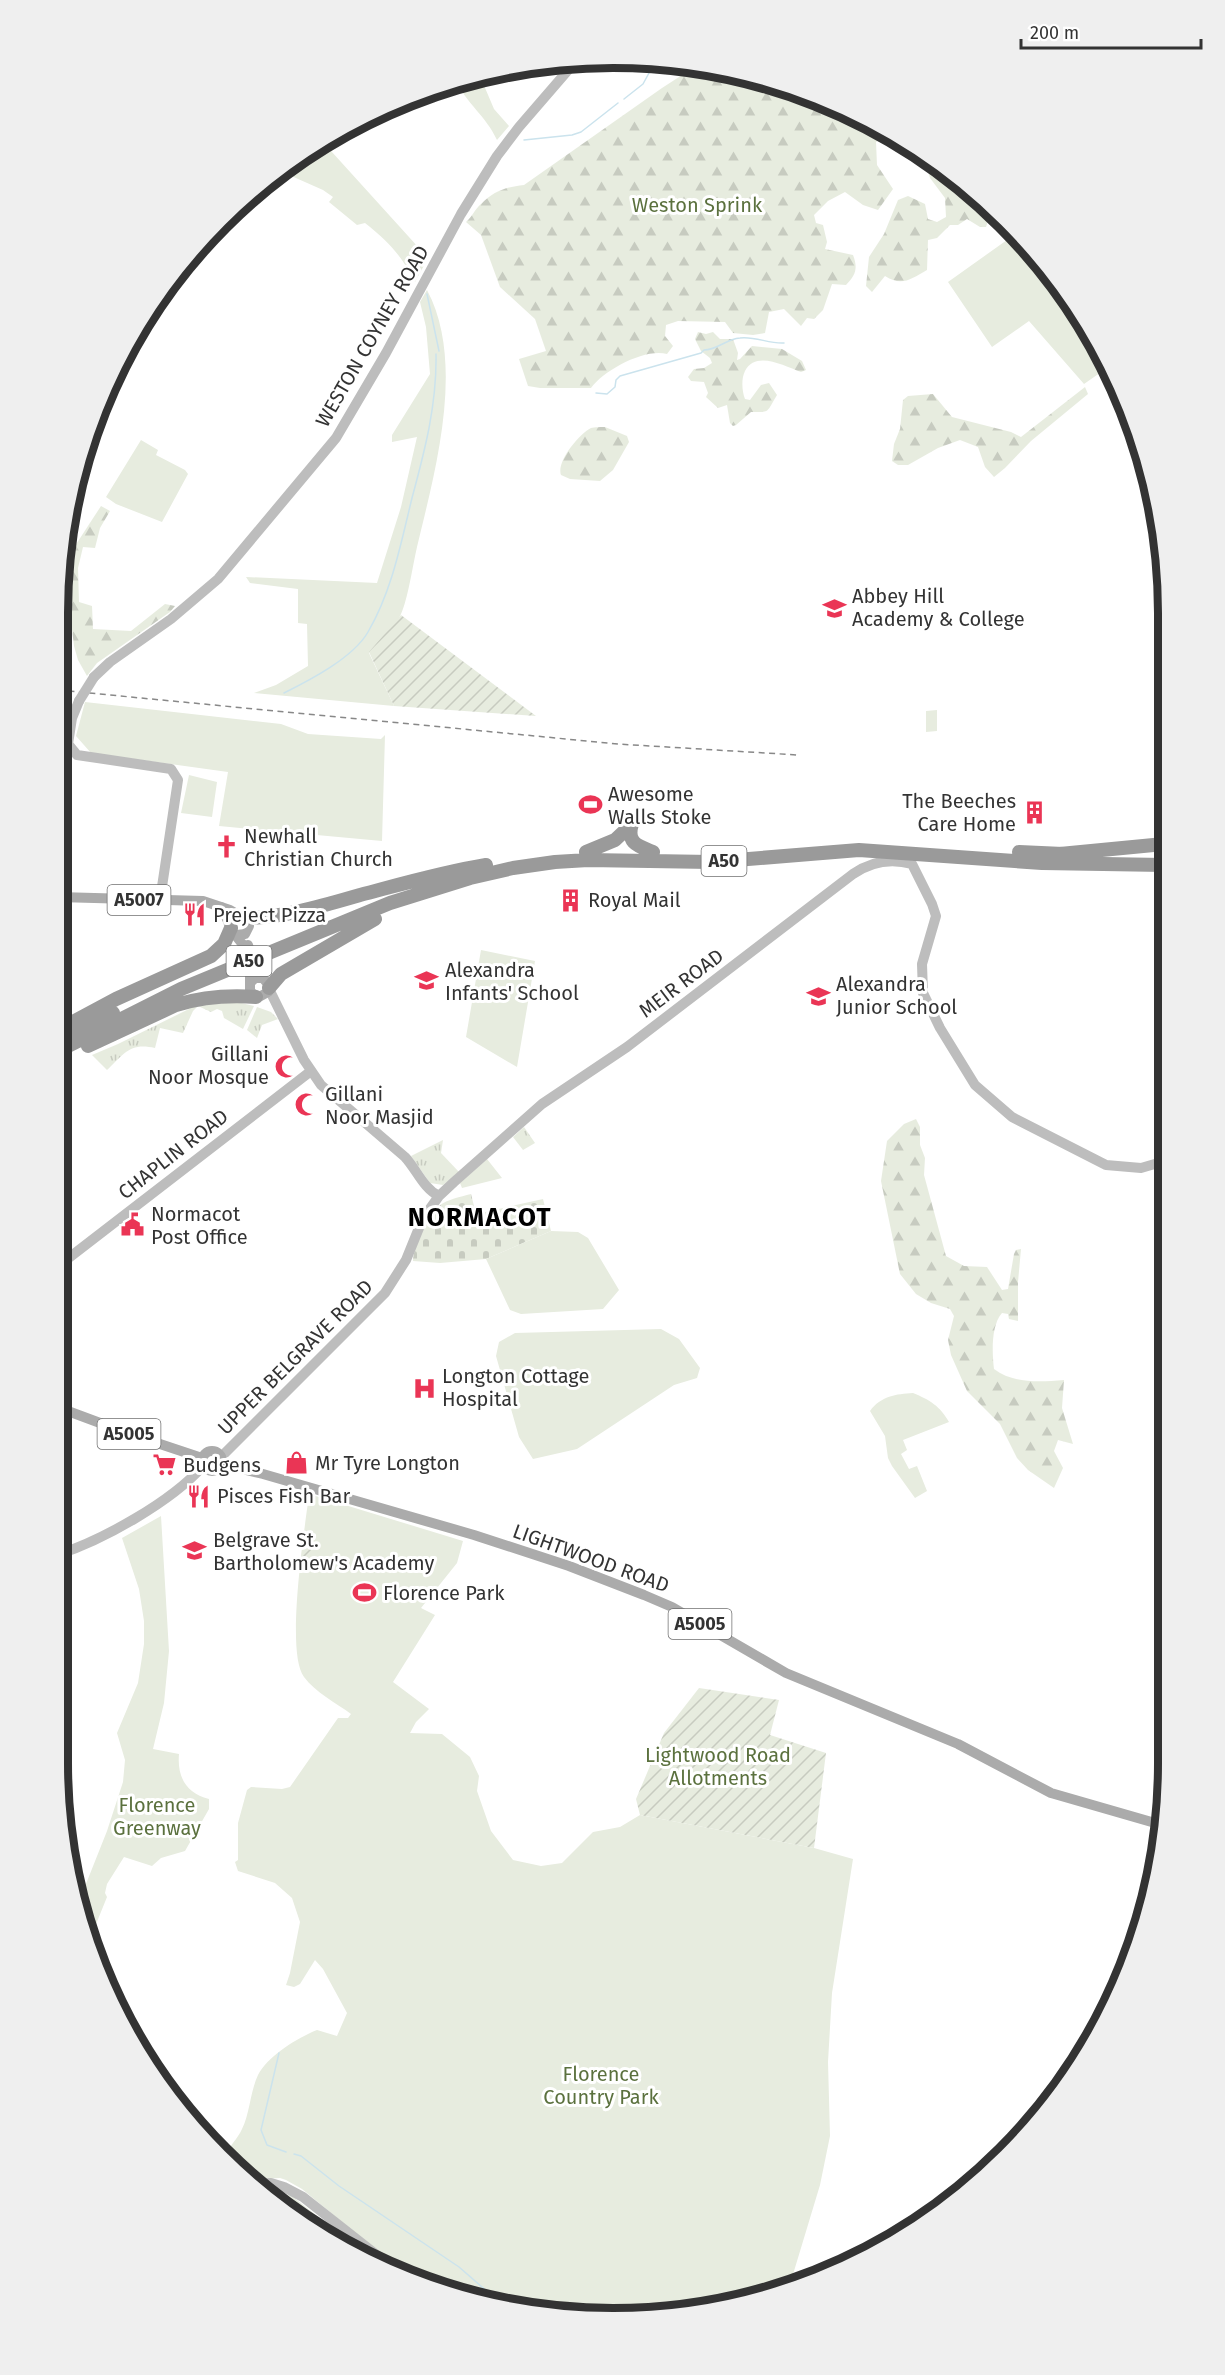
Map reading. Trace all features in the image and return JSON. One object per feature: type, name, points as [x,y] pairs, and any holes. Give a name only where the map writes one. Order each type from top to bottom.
[{"type":"highway","points":[[586,852],[615,840],[632,824],[631,841],[653,852]]},
{"type":"highway","name":"A50","points":[[68,1036],[167,986],[300,930],[431,879],[529,857],[586,852],[737,852],[826,844],[869,843],[1060,854],[1158,856]]},
{"type":"highway","points":[[1060,854],[1158,845]]},
{"type":"highway","name":"A50","points":[[68,1045],[197,982],[390,903],[447,884],[513,868],[555,862],[619,858],[711,862],[859,850],[1073,864],[1158,865]]},
{"type":"highway","points":[[1073,864],[1158,874]]},
{"type":"highway","points":[[68,1025],[116,999],[211,957],[239,926],[270,916],[310,909],[442,873],[486,865]]},
{"type":"highway","points":[[68,1053],[190,1000],[264,990],[277,977],[341,937],[447,884]]},
{"type":"main road","name":"A5007","points":[[68,897],[203,901],[222,907],[239,926]]},
{"type":"main road","points":[[239,926],[253,967],[264,990]]},
{"type":"main road","points":[[253,967],[250,992],[264,990]]},
{"type":"main road","points":[[250,983],[257,977],[264,990]]},
{"type":"main road","name":"A5005","points":[[68,1411],[203,1462],[212,1471],[217,1469],[221,1461],[217,1453],[210,1451],[203,1462]]},
{"type":"main road","name":"LIGHTWOOD ROAD","points":[[221,1461],[474,1535],[590,1574],[672,1607],[795,1677],[950,1740],[1051,1793],[1154,1823]]},
{"type":"street","name":"WESTON COYNEY ROAD","points":[[68,731],[79,701],[94,677],[110,662],[171,619],[218,579],[346,423],[461,214],[497,156],[568,70]]},
{"type":"street","points":[[68,750],[77,755],[171,769],[177,775],[169,848],[160,900]]},
{"type":"street","name":"MEIR ROAD","points":[[528,1117],[551,1098],[627,1047],[853,874],[872,864],[900,861],[912,864],[936,916],[922,964],[922,986],[926,1003],[975,1085],[1012,1117],[1106,1165],[1142,1168],[1158,1163]]},
{"type":"street","points":[[264,990],[279,1011],[311,1071],[324,1090],[410,1162],[425,1185],[439,1196]]},
{"type":"street","name":"CHAPLIN ROAD","points":[[68,1259],[311,1071]]},
{"type":"street","name":"UPPER BELGRAVE ROAD","points":[[221,1461],[385,1293],[406,1260],[421,1223],[439,1196],[528,1117]]},
{"type":"street","points":[[68,1550],[107,1534],[145,1511],[181,1486],[203,1462]]},
{"type":"street","points":[[267,2183],[285,2187],[303,2197],[372,2252]]},
{"type":"green space","name":"Weston Sprink","points":[[686,72],[754,86],[821,109],[881,139],[876,142],[877,165],[893,189],[878,210],[863,205],[845,192],[828,201],[814,215],[816,223],[823,225],[827,242],[825,249],[853,255],[856,268],[854,275],[846,285],[832,284],[823,310],[814,319],[807,318],[801,326],[784,309],[769,312],[765,333],[753,335],[733,333],[725,322],[678,321],[666,325],[665,336],[673,346],[667,354],[648,354],[637,357],[605,374],[591,388],[528,386],[519,359],[546,351],[535,319],[500,287],[481,235],[466,222],[491,196],[506,188],[524,185]]},
{"type":"green space","points":[[483,83],[494,109],[509,126],[497,140],[488,124],[461,89]]},
{"type":"green space","points":[[328,148],[428,258],[415,282],[405,264],[388,243],[365,223],[357,225],[329,202],[333,197],[288,175]]},
{"type":"green space","points":[[927,167],[989,219],[986,227],[980,227],[967,219],[958,225],[950,225],[937,238],[928,240],[927,270],[902,281],[885,276],[872,292],[866,286],[869,257],[884,234],[898,200],[908,196],[925,204],[928,219],[937,222],[946,217],[945,198],[930,178]]},
{"type":"green space","points":[[1009,239],[1066,310],[1101,372],[1084,384],[1029,321],[992,347],[948,282]]},
{"type":"green space","points":[[427,290],[439,319],[444,350],[446,383],[438,452],[404,608],[395,624],[369,653],[394,706],[254,693],[276,685],[308,666],[307,624],[298,623],[298,589],[250,583],[246,577],[377,583],[401,507],[417,437],[392,442],[392,435],[430,374],[426,327],[420,302]]},
{"type":"green space","points":[[698,332],[706,334],[713,332],[720,339],[733,339],[738,353],[737,360],[752,346],[782,349],[802,361],[806,370],[801,372],[771,361],[756,361],[750,365],[743,378],[745,399],[750,400],[761,385],[769,383],[777,395],[767,410],[751,412],[733,426],[730,423],[727,405],[718,408],[706,397],[708,393],[704,382],[691,381],[688,377],[694,369],[704,368],[712,363],[710,358],[701,351],[695,339]]},
{"type":"green space","points":[[1085,387],[1088,394],[1031,441],[994,477],[985,467],[978,447],[960,440],[938,448],[908,465],[898,465],[892,461],[894,444],[900,429],[903,400],[908,396],[933,394],[952,417],[1011,432],[1021,437]]},
{"type":"green space","points":[[605,427],[627,436],[629,442],[613,470],[600,481],[570,479],[561,475],[562,463],[575,442],[591,428]]},
{"type":"green space","points":[[141,440],[158,450],[156,455],[185,470],[188,474],[162,522],[116,504],[106,497]]},
{"type":"green space","points":[[101,506],[110,511],[100,528],[95,548],[83,547],[78,568],[79,602],[92,606],[93,629],[131,631],[165,604],[175,606],[170,612],[97,663],[87,676],[78,660],[74,646],[68,600],[73,549]]},
{"type":"green space","points":[[401,615],[536,716],[394,706],[369,652]]},
{"type":"green space","points":[[85,702],[281,724],[308,734],[381,739],[385,735],[382,841],[219,826],[228,772],[91,753],[76,736]]},
{"type":"green space","points":[[937,710],[937,731],[926,732],[926,711]]},
{"type":"green space","points":[[189,775],[217,782],[212,817],[181,813]]},
{"type":"green space","points":[[481,950],[535,961],[517,1067],[466,1037]]},
{"type":"green space","points":[[237,1002],[254,1006],[243,1029],[224,1018],[222,1011],[217,1009],[211,1012],[198,1006],[193,1011],[183,1033],[160,1028],[155,1048],[133,1048],[123,1054],[107,1070],[92,1055],[197,1005]]},
{"type":"green space","points":[[257,1007],[271,1012],[278,1019],[262,1025],[257,1038],[247,1030]]},
{"type":"green space","points":[[916,1119],[920,1127],[920,1145],[925,1158],[924,1175],[946,1256],[964,1266],[987,1267],[1002,1290],[1008,1289],[1014,1254],[1016,1250],[1021,1249],[1018,1321],[1009,1319],[1008,1314],[1002,1313],[998,1318],[993,1340],[994,1369],[1019,1380],[1064,1380],[1062,1408],[1073,1444],[1058,1440],[1054,1451],[1063,1468],[1054,1488],[1028,1470],[1017,1458],[1000,1424],[967,1391],[951,1355],[948,1340],[954,1316],[950,1309],[931,1303],[916,1294],[900,1274],[881,1181],[887,1141],[904,1124]]},
{"type":"green space","points":[[524,1127],[535,1143],[523,1150],[513,1137]]},
{"type":"green space","points":[[443,1140],[441,1153],[459,1172],[443,1185],[430,1183],[411,1156]]},
{"type":"green space","points":[[487,1159],[502,1178],[462,1188],[460,1183]]},
{"type":"green space","points":[[471,1194],[476,1214],[543,1199],[551,1231],[486,1259],[440,1263],[413,1261],[419,1240],[435,1210],[454,1198]]},
{"type":"green space","points":[[551,1231],[578,1232],[588,1238],[619,1290],[603,1309],[521,1314],[510,1310],[486,1259]]},
{"type":"green space","points":[[661,1329],[679,1339],[700,1368],[697,1378],[674,1385],[577,1449],[533,1459],[519,1437],[496,1356],[499,1342],[515,1333]]},
{"type":"green space","points":[[913,1393],[934,1404],[949,1422],[903,1440],[907,1450],[901,1454],[909,1469],[917,1466],[927,1491],[915,1498],[892,1466],[888,1458],[885,1436],[870,1411],[879,1402],[889,1397]]},
{"type":"green space","name":"Florence Country Park","points":[[309,1494],[463,1541],[457,1563],[421,1608],[435,1615],[393,1682],[429,1709],[416,1722],[410,1733],[442,1734],[470,1757],[479,1776],[477,1791],[491,1831],[513,1860],[541,1866],[562,1863],[593,1832],[620,1827],[640,1815],[814,1848],[853,1859],[832,1993],[828,2062],[830,2136],[820,2185],[792,2277],[719,2297],[648,2306],[612,2308],[577,2306],[506,2297],[437,2279],[385,2257],[302,2189],[280,2178],[262,2179],[229,2149],[242,2129],[258,2075],[269,2061],[284,2048],[317,2030],[337,2036],[347,2013],[323,1969],[315,1960],[300,1984],[294,1987],[286,1985],[300,1922],[292,1898],[275,1883],[238,1871],[235,1862],[238,1860],[238,1823],[247,1790],[251,1787],[282,1789],[290,1787],[338,1718],[348,1718],[351,1714],[309,1682],[304,1677],[299,1663],[296,1617]]},
{"type":"green space","name":"Florence Greenway","points":[[161,1516],[169,1651],[164,1703],[153,1749],[179,1754],[180,1770],[185,1783],[194,1793],[209,1799],[209,1809],[185,1851],[161,1858],[152,1866],[124,1857],[107,1884],[105,1893],[107,1897],[94,1930],[83,1891],[123,1782],[125,1760],[117,1733],[138,1683],[144,1644],[144,1621],[139,1589],[122,1538]]},
{"type":"green space","points":[[303,1540],[320,1547],[307,1563],[301,1559]]},
{"type":"green space","name":"Lightwood Road Allotments","points":[[699,1688],[779,1700],[770,1735],[826,1753],[814,1848],[640,1815],[636,1799],[664,1733]]},
{"type":"green space","points":[[288,2193],[340,2234],[310,2216],[287,2199]]},
{"type":"waterway","points":[[624,99],[643,84],[649,73]]},
{"type":"waterway","points":[[524,140],[581,132],[618,103]]},
{"type":"waterway","points":[[427,294],[439,351]]},
{"type":"waterway","points":[[596,393],[607,394],[615,387],[616,380],[620,376],[701,353],[730,340],[751,338],[784,343]]},
{"type":"waterway","points":[[284,693],[306,682],[352,651],[368,632],[376,616],[395,566],[426,445],[436,373],[436,354]]},
{"type":"waterway","points":[[279,2053],[261,2130],[267,2145],[286,2152]]},
{"type":"waterway","points":[[294,2154],[301,2156],[339,2186],[459,2267],[489,2293]]},
{"type":"railway","points":[[68,691],[618,744],[798,755]]},
{"type":"place","name":"Abbey Hill Academy & College","points":[[834,608]]},
{"type":"place","name":"Awesome Walls Stoke","points":[[590,805]]},
{"type":"place","name":"The Beeches Care Home","points":[[1034,812]]},
{"type":"place","name":"Newhall Christian Church","points":[[226,847]]},
{"type":"place","name":"Royal Mail","points":[[570,900]]},
{"type":"place","name":"Preject Pizza","points":[[195,915]]},
{"type":"place","name":"Alexandra Infants' School","points":[[427,981]]},
{"type":"place","name":"Alexandra Junior School","points":[[818,996]]},
{"type":"place","name":"Gillani Noor Mosque","points":[[287,1066]]},
{"type":"place","name":"Gillani Noor Masjid","points":[[307,1105]]},
{"type":"place","name":"Normacot Post Office","points":[[133,1225]]},
{"type":"place","name":"Longton Cottage Hospital","points":[[424,1388]]},
{"type":"place","name":"Mr Tyre Longton","points":[[297,1463]]},
{"type":"place","name":"Budgens","points":[[165,1465]]},
{"type":"place","name":"Pisces Fish Bar","points":[[199,1496]]},
{"type":"place","name":"Belgrave St. Bartholomew's Academy","points":[[195,1551]]},
{"type":"place","name":"Florence Park","points":[[365,1593]]},
{"type":"district","name":"NORMACOT","points":[[480,1217]]}]
